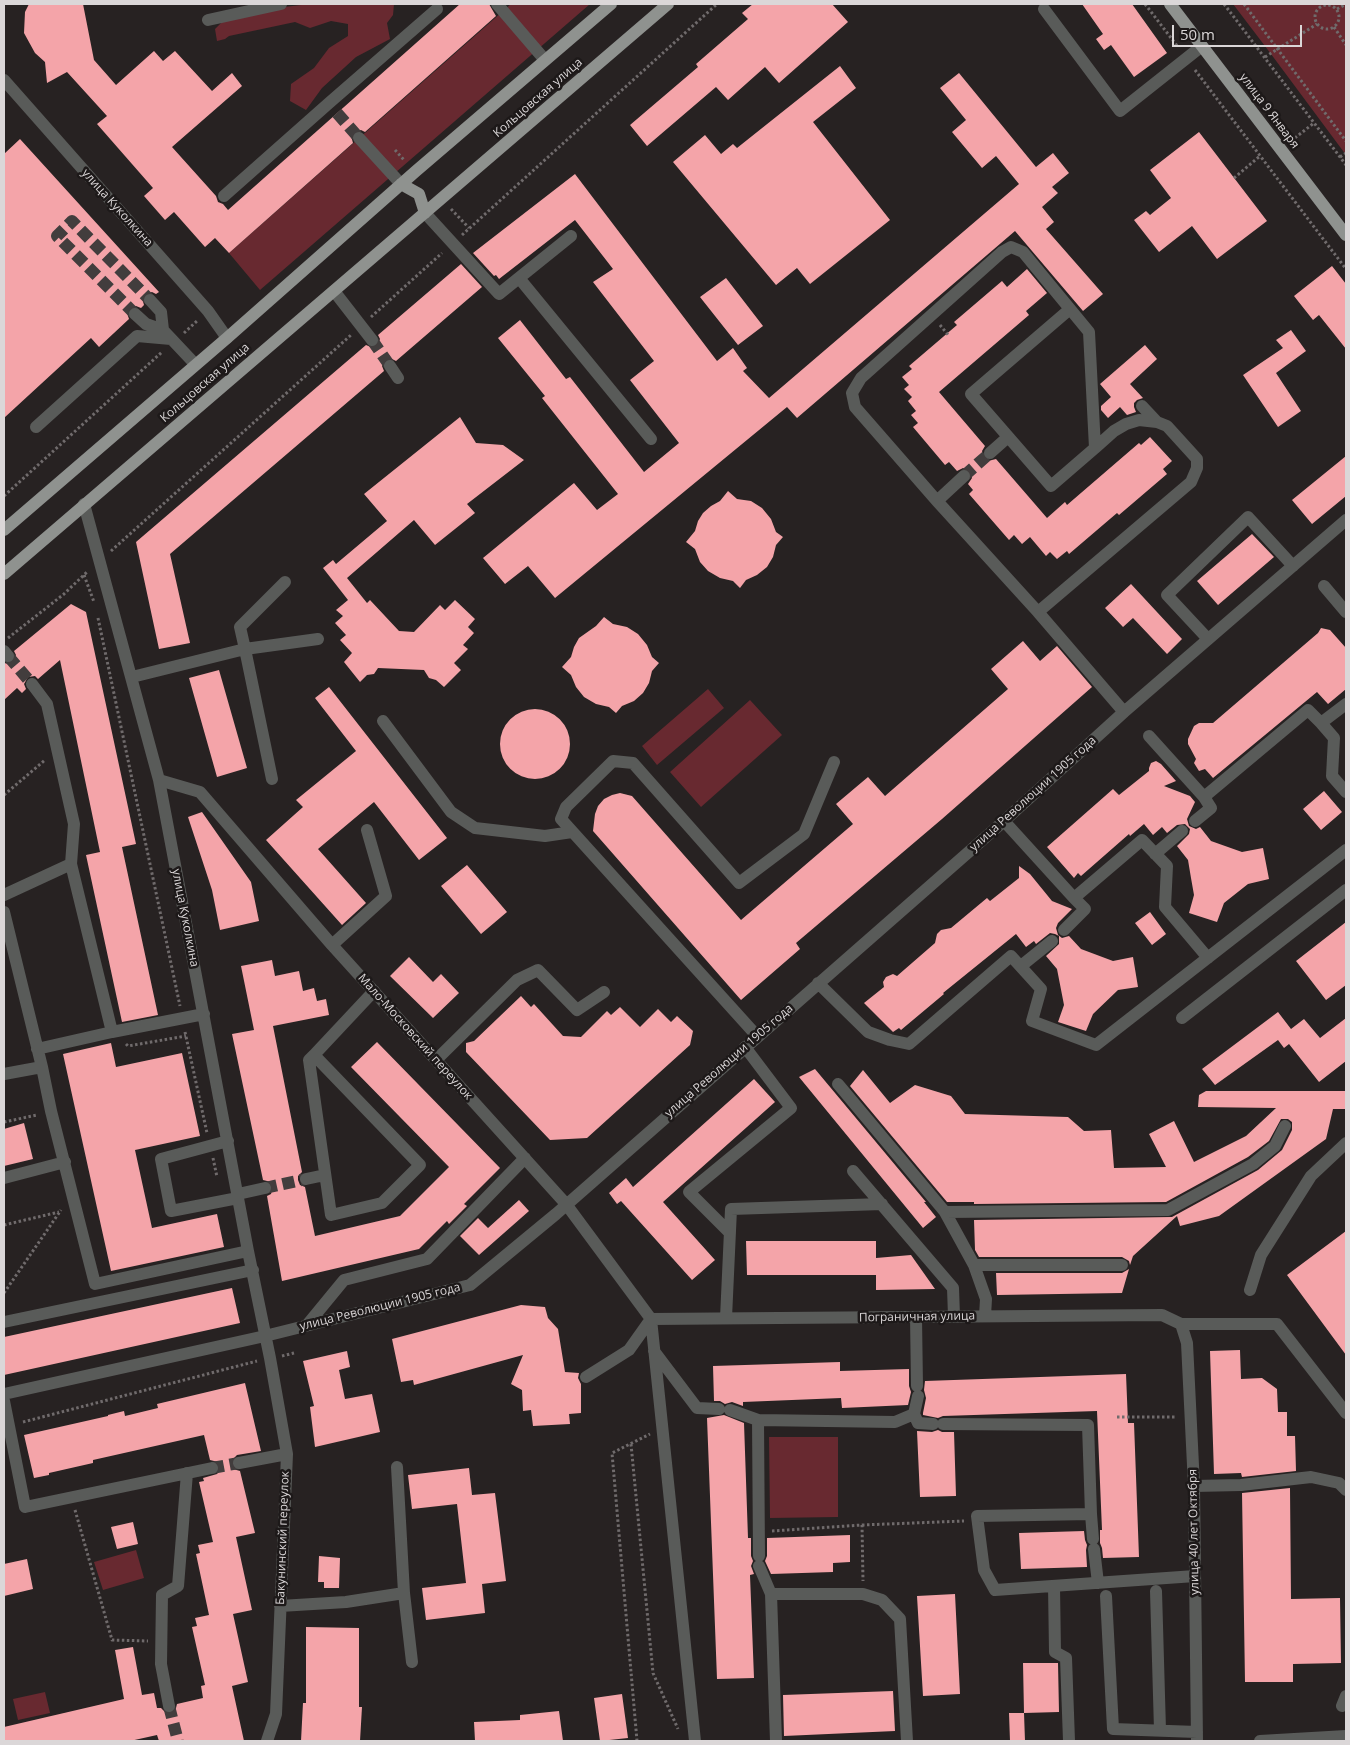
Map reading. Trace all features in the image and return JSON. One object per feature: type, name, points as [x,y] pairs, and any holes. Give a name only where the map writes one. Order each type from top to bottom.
[{"type":"main road","name":"Кольцовская улица","points":[[4,530],[611,4]]},
{"type":"main road","name":"Кольцовская улица","points":[[4,574],[668,4]]},
{"type":"main road","name":"улица 9 Января","points":[[1170,4],[1346,235]]},
{"type":"main road","points":[[401,184],[419,194],[425,213]]},
{"type":"street","points":[[208,20],[238,9],[281,4]]},
{"type":"street","points":[[497,4],[545,60]]},
{"type":"street","points":[[1045,5],[1120,111],[1187,60],[1202,46]]},
{"type":"street","points":[[224,196],[328,102],[438,9]]},
{"type":"street","name":"улица Куколкина","points":[[4,80],[208,311],[226,338]]},
{"type":"street","points":[[328,102],[337,113]]},
{"type":"street","points":[[359,138],[401,184]]},
{"type":"street","points":[[425,213],[499,294],[571,236]]},
{"type":"street","points":[[1095,448],[1089,332],[1023,252],[1011,247],[1002,252],[861,378],[852,393],[855,407],[1038,612],[1124,712]]},
{"type":"street","points":[[520,278],[650,439]]},
{"type":"street","points":[[334,291],[372,340]]},
{"type":"street","points":[[150,300],[161,312],[169,337]]},
{"type":"street","points":[[1038,612],[1191,482],[1197,459],[1167,426],[1138,414],[1114,431],[1051,486],[971,394],[1070,309]]},
{"type":"street","points":[[134,314],[146,324],[169,337],[195,364]]},
{"type":"street","points":[[36,427],[137,336],[169,337]]},
{"type":"street","points":[[390,366],[398,378]]},
{"type":"street","points":[[990,453],[1008,437]]},
{"type":"street","points":[[937,501],[964,476]]},
{"type":"street","name":"улица Куколкина","points":[[84,504],[160,780],[265,1336]]},
{"type":"street","points":[[1208,640],[1167,595],[1248,517],[1293,566]]},
{"type":"street","name":"улица Революции 1905 года","points":[[4,1394],[265,1336],[470,1284],[566,1204],[1004,820],[1124,712],[1346,520]]},
{"type":"street","points":[[272,779],[240,627],[285,582]]},
{"type":"street","points":[[1324,586],[1346,612]]},
{"type":"street","points":[[132,677],[245,649],[318,639]]},
{"type":"street","points":[[32,684],[47,704],[74,824],[71,864],[112,1032]]},
{"type":"street","points":[[1321,723],[1346,704]]},
{"type":"street","points":[[1204,797],[1308,710],[1334,738],[1332,776],[1346,792]]},
{"type":"street","points":[[383,721],[451,812],[476,828],[545,836],[572,832]]},
{"type":"street","points":[[1149,736],[1204,797],[1211,808],[1195,821]]},
{"type":"street","points":[[757,1036],[561,819],[566,807],[613,761],[633,763],[739,882],[804,834],[834,762]]},
{"type":"street","name":"Мало-Московский переулок","points":[[160,780],[200,792],[332,945],[566,1204],[651,1319]]},
{"type":"street","points":[[1004,820],[1085,909],[1064,930]]},
{"type":"street","points":[[332,945],[386,896],[367,830]]},
{"type":"street","points":[[1155,854],[1182,832]]},
{"type":"street","points":[[1074,898],[1142,840],[1167,866],[1166,907],[1208,958]]},
{"type":"street","points":[[818,983],[868,1032],[909,1044],[1012,956],[1041,989],[1032,1021],[1096,1045],[1346,850]]},
{"type":"street","points":[[4,896],[71,864]]},
{"type":"street","points":[[1182,1018],[1346,890]]},
{"type":"street","points":[[4,912],[42,1067],[51,1112],[95,1284],[248,1251]]},
{"type":"street","points":[[1021,966],[1052,941]]},
{"type":"street","points":[[436,1060],[517,980],[538,970],[577,1010],[604,992]]},
{"type":"street","points":[[314,1054],[420,1165],[382,1203],[331,1215],[309,1060],[314,1054],[374,991]]},
{"type":"street","points":[[37,1049],[204,1014]]},
{"type":"street","points":[[730,1233],[689,1192],[791,1108],[745,1047]]},
{"type":"street","points":[[4,1074],[42,1067]]},
{"type":"street","points":[[838,1084],[945,1212],[974,1265],[986,1299],[984,1316]]},
{"type":"street","points":[[945,1212],[1168,1210],[1253,1164],[1275,1146],[1285,1126]]},
{"type":"street","points":[[228,1140],[161,1159],[171,1211],[265,1188]]},
{"type":"street","points":[[1250,1290],[1261,1255],[1311,1176],[1346,1143]]},
{"type":"street","points":[[307,1326],[344,1280],[427,1259],[525,1158]]},
{"type":"street","points":[[4,1178],[65,1162]]},
{"type":"street","points":[[854,1171],[953,1288],[954,1316]]},
{"type":"street","points":[[306,1179],[325,1175]]},
{"type":"street","points":[[726,1318],[731,1209],[882,1204]]},
{"type":"street","points":[[974,1265],[1122,1265]]},
{"type":"street","points":[[4,1322],[253,1270]]},
{"type":"street","name":"Пограничная улица","points":[[651,1319],[1162,1315],[1182,1324]]},
{"type":"street","points":[[916,1317],[918,1391],[914,1414],[918,1423],[1088,1425],[1091,1514],[1098,1583]]},
{"type":"street","points":[[651,1319],[695,1741]]},
{"type":"street","points":[[586,1377],[629,1350],[651,1319]]},
{"type":"street","points":[[1182,1324],[1277,1324],[1346,1412]]},
{"type":"street","name":"улица 40 лет Октября","points":[[1182,1324],[1187,1343],[1194,1486],[1197,1737]]},
{"type":"street","name":"Бакунинский переулок","points":[[265,1336],[287,1454],[276,1714],[267,1741]]},
{"type":"street","points":[[654,1351],[697,1408],[725,1410],[758,1420],[895,1422],[914,1414]]},
{"type":"street","points":[[4,1401],[25,1507],[212,1468]]},
{"type":"street","points":[[758,1420],[759,1561],[771,1594],[776,1741]]},
{"type":"street","points":[[239,1463],[287,1454]]},
{"type":"street","points":[[397,1467],[404,1593],[412,1662]]},
{"type":"street","points":[[169,1706],[161,1664],[162,1595],[178,1586],[187,1473]]},
{"type":"street","points":[[1194,1486],[1241,1485],[1311,1477],[1340,1483],[1346,1490]]},
{"type":"street","points":[[1091,1514],[977,1516],[984,1570],[995,1590],[1195,1576]]},
{"type":"street","points":[[1054,1586],[1055,1652],[1066,1658],[1069,1741]]},
{"type":"street","points":[[1156,1591],[1160,1730]]},
{"type":"street","points":[[280,1606],[346,1602],[404,1593]]},
{"type":"street","points":[[771,1594],[863,1594],[882,1600],[900,1619],[907,1741]]},
{"type":"street","points":[[1106,1596],[1113,1729],[1160,1730],[1197,1737]]},
{"type":"street","points":[[1260,1741],[1346,1736]]},
{"type":"path","points":[[4,642],[64,594],[717,4]]},
{"type":"path","points":[[1145,4],[1346,269]]},
{"type":"path","points":[[1224,4],[1346,165]]},
{"type":"path","points":[[1244,4],[1346,141]]},
{"type":"path","points":[[1326,4],[1337,9],[1339,17],[1337,25],[1326,29],[1317,24],[1314,15],[1318,8],[1326,4]]},
{"type":"path","points":[[1337,9],[1346,4]]},
{"type":"path","points":[[1265,58],[1317,24]]},
{"type":"path","points":[[1334,27],[1346,45]]},
{"type":"path","points":[[1340,157],[1346,153]]},
{"type":"path","points":[[1234,178],[1260,156]]},
{"type":"path","points":[[4,496],[169,337],[208,311]]},
{"type":"path","points":[[4,795],[57,750]]},
{"type":"path","points":[[4,1122],[51,1112]]},
{"type":"path","points":[[4,1294],[72,1193]]},
{"type":"path","points":[[4,1225],[60,1212]]},
{"type":"path","points":[[9,1425],[294,1353]]},
{"type":"path","points":[[1117,1416],[1190,1417]]},
{"type":"path","points":[[637,1741],[612,1453],[662,1428]]},
{"type":"path","points":[[631,1444],[653,1673],[680,1733]]},
{"type":"path","points":[[71,1497],[112,1640],[161,1641]]},
{"type":"path","points":[[759,1532],[978,1520]]},
{"type":"path","points":[[862,1525],[863,1594]]},
{"type":"shaded area","points":[[310,4],[394,4],[393,15],[387,23],[390,39],[356,57],[322,88],[306,110],[290,101],[291,84],[314,68],[329,48],[348,36],[348,24],[331,21],[310,28],[295,22],[229,36],[217,41],[215,29],[224,20],[284,7]]},
{"type":"shaded area","points":[[511,4],[590,4],[260,290],[229,253]]},
{"type":"shaded area","points":[[1233,4],[1346,4],[1346,155],[1271,54]]},
{"type":"shaded area","points":[[708,689],[724,708],[657,765],[642,746]]},
{"type":"shaded area","points":[[750,700],[782,735],[701,807],[670,772]]},
{"type":"shaded area","points":[[769,1437],[838,1437],[838,1517],[770,1518]]},
{"type":"shaded area","points":[[136,1550],[144,1578],[103,1590],[94,1562]]},
{"type":"shaded area","points":[[45,1692],[50,1713],[18,1720],[13,1699]]},
{"type":"building","points":[[29,4],[83,4],[94,60],[116,85],[154,51],[163,61],[175,51],[212,91],[232,73],[242,86],[172,147],[216,196],[218,202],[223,204],[228,210],[460,4],[489,4],[496,16],[365,132],[361,130],[354,132],[351,136],[353,143],[229,253],[215,238],[205,247],[174,212],[165,220],[144,196],[153,188],[97,124],[107,116],[67,72],[47,83],[45,62],[35,53],[24,33],[25,12]]},
{"type":"building","points":[[753,4],[832,4],[848,22],[779,83],[765,67],[728,100],[716,87],[647,146],[630,125],[698,67],[696,64],[748,19],[742,13]]},
{"type":"building","points":[[1082,4],[1132,4],[1167,53],[1134,77],[1111,45],[1104,50],[1096,39],[1103,34]]},
{"type":"building","points":[[840,66],[856,88],[813,122],[890,220],[810,284],[797,268],[776,285],[673,162],[705,135],[721,154],[733,144],[737,148]]},
{"type":"building","points":[[959,73],[1036,167],[1053,153],[1069,173],[1052,187],[1058,193],[1042,207],[1054,222],[1046,229],[1103,294],[1083,311],[1015,231],[797,418],[787,407],[555,598],[528,566],[505,584],[483,558],[574,483],[597,510],[618,494],[542,398],[545,396],[498,338],[520,320],[566,379],[570,377],[644,472],[679,443],[630,380],[654,361],[593,282],[613,269],[575,220],[499,279],[473,253],[575,174],[717,361],[733,348],[747,368],[743,371],[769,398],[1019,184],[996,156],[982,168],[952,132],[966,120],[940,88]]},
{"type":"building","points":[[1199,132],[1267,221],[1217,259],[1192,226],[1159,252],[1134,220],[1146,211],[1150,215],[1171,198],[1150,170]]},
{"type":"building","points":[[20,139],[159,292],[156,294],[152,292],[145,294],[142,298],[144,305],[141,308],[136,306],[129,308],[127,313],[129,319],[99,347],[91,338],[4,418],[4,154]]},
{"type":"building","points":[[461,264],[482,287],[396,361],[390,358],[385,360],[382,366],[384,371],[170,554],[190,643],[159,649],[136,542],[366,345],[373,348],[377,346],[380,339],[378,335]]},
{"type":"building","points":[[1332,266],[1346,284],[1346,349],[1319,315],[1313,320],[1294,296]]},
{"type":"building","points":[[1027,269],[1047,293],[1026,311],[1029,315],[939,392],[985,446],[982,451],[984,458],[988,461],[996,459],[1047,518],[1065,502],[1067,505],[1139,443],[1141,445],[1150,437],[1172,461],[1163,469],[1167,474],[1119,515],[1117,513],[1069,554],[1067,551],[1057,559],[1050,552],[1046,556],[1030,537],[1022,544],[1014,535],[1009,540],[969,494],[973,490],[968,484],[972,478],[970,471],[963,468],[957,471],[949,462],[945,465],[913,427],[918,423],[911,415],[916,411],[908,401],[912,397],[904,389],[909,385],[902,377],[912,369],[909,366],[957,325],[954,322],[1002,281],[1007,287]]},
{"type":"building","points":[[726,278],[763,326],[738,345],[700,297]]},
{"type":"building","points":[[1291,330],[1306,351],[1276,373],[1301,411],[1278,427],[1243,375],[1283,348],[1276,340]]},
{"type":"building","points":[[1145,345],[1157,359],[1130,384],[1143,398],[1134,403],[1136,412],[1127,415],[1120,407],[1108,418],[1101,410],[1101,406],[1111,397],[1100,384]]},
{"type":"building","points":[[460,417],[476,443],[503,445],[524,460],[467,504],[475,513],[435,545],[414,520],[347,578],[367,603],[370,600],[399,631],[414,632],[440,605],[445,610],[455,600],[475,619],[468,627],[474,633],[463,645],[468,649],[454,663],[461,670],[444,687],[436,680],[429,678],[424,670],[378,668],[374,674],[367,675],[360,682],[344,662],[352,653],[340,640],[346,635],[335,623],[343,616],[336,610],[348,600],[323,568],[333,560],[336,564],[387,521],[364,494]]},
{"type":"building","points":[[1346,456],[1346,496],[1312,524],[1292,500]]},
{"type":"building","points":[[728,491],[737,499],[751,501],[762,508],[771,519],[776,532],[783,537],[776,545],[773,557],[767,567],[757,575],[746,580],[740,588],[733,581],[720,578],[708,571],[700,562],[695,549],[686,542],[695,531],[703,513],[720,501]]},
{"type":"building","points":[[1252,534],[1274,557],[1218,605],[1197,581]]},
{"type":"building","points":[[1131,584],[1182,639],[1167,654],[1133,618],[1123,627],[1105,608]]},
{"type":"building","points":[[71,604],[86,612],[136,844],[122,847],[158,1015],[122,1022],[86,855],[100,852],[60,660],[38,679],[35,676],[28,677],[24,684],[26,689],[22,693],[17,688],[4,700],[4,663],[9,664],[13,662],[16,655],[14,651]]},
{"type":"building","points":[[604,617],[613,624],[627,627],[638,634],[647,645],[652,657],[659,663],[652,671],[649,683],[643,693],[634,701],[622,706],[616,713],[609,707],[596,704],[584,697],[576,687],[571,675],[562,667],[571,657],[579,638],[596,626]]},
{"type":"building","points":[[1321,628],[1330,630],[1346,648],[1346,689],[1328,704],[1317,692],[1213,778],[1205,769],[1199,771],[1194,763],[1196,759],[1188,744],[1188,739],[1194,726],[1199,723],[1213,723],[1318,633]]},
{"type":"building","points":[[1023,641],[1040,661],[1057,646],[1092,687],[942,819],[796,943],[800,949],[741,1000],[593,831],[595,814],[598,806],[604,799],[620,793],[632,796],[741,920],[853,824],[836,804],[868,777],[885,796],[1008,689],[991,669]]},
{"type":"building","points":[[219,670],[247,768],[217,777],[189,678]]},
{"type":"building","points":[[329,687],[447,838],[419,860],[374,802],[318,849],[366,903],[342,925],[266,840],[303,807],[296,800],[356,751],[315,698]]},
{"type":"building","points":[[535,709],[548,712],[560,719],[567,731],[570,744],[567,757],[560,769],[548,776],[535,779],[522,776],[510,769],[503,757],[500,744],[503,731],[510,719],[522,712]]},
{"type":"building","points":[[1156,761],[1176,781],[1164,786],[1190,796],[1195,802],[1187,819],[1189,826],[1196,829],[1200,827],[1211,841],[1242,852],[1263,848],[1269,879],[1248,884],[1224,903],[1217,922],[1189,913],[1194,895],[1188,860],[1177,846],[1189,834],[1190,829],[1185,824],[1177,825],[1167,833],[1162,827],[1153,835],[1144,824],[1130,836],[1129,834],[1081,876],[1078,873],[1074,878],[1047,847],[1113,789],[1119,795],[1149,771],[1151,763]]},
{"type":"building","points":[[1324,791],[1342,812],[1321,830],[1303,809]]},
{"type":"building","points":[[202,812],[251,882],[259,921],[220,930],[212,890],[188,817]]},
{"type":"building","points":[[467,865],[507,912],[481,934],[441,886]]},
{"type":"building","points":[[1019,866],[1030,874],[1052,901],[1072,909],[1058,923],[1056,928],[1058,935],[1062,938],[1069,936],[1081,949],[1113,961],[1133,957],[1138,987],[1118,990],[1093,1014],[1086,1031],[1058,1022],[1064,1005],[1057,969],[1046,956],[1059,944],[1059,936],[1050,933],[1036,944],[1034,941],[1026,947],[1016,934],[901,1030],[899,1028],[893,1032],[864,1003],[884,987],[883,982],[886,977],[893,974],[897,976],[935,943],[937,934],[941,930],[951,928],[987,898],[990,901],[1019,878]]},
{"type":"building","points":[[1150,912],[1166,934],[1152,945],[1135,923]]},
{"type":"building","points":[[1346,922],[1346,985],[1326,1000],[1296,961]]},
{"type":"building","points":[[409,957],[433,982],[441,974],[459,993],[433,1018],[390,976]]},
{"type":"building","points":[[272,960],[275,976],[299,971],[303,991],[314,988],[317,1001],[326,999],[329,1015],[273,1026],[302,1172],[298,1176],[298,1180],[300,1185],[305,1187],[315,1236],[400,1216],[449,1167],[351,1067],[377,1042],[500,1168],[464,1204],[467,1206],[449,1224],[447,1221],[419,1249],[282,1281],[267,1196],[271,1194],[273,1187],[271,1182],[263,1180],[232,1034],[254,1030],[241,966]]},
{"type":"building","points":[[521,996],[531,1007],[534,1004],[563,1036],[581,1037],[607,1011],[611,1015],[620,1007],[640,1027],[658,1009],[671,1022],[677,1016],[693,1031],[690,1045],[587,1138],[550,1140],[466,1052],[466,1043],[474,1041]]},
{"type":"building","points":[[1278,1012],[1291,1029],[1304,1019],[1320,1038],[1346,1018],[1346,1061],[1319,1082],[1289,1044],[1284,1048],[1278,1040],[1215,1085],[1202,1069]]},
{"type":"building","points":[[111,1043],[116,1067],[182,1053],[200,1136],[135,1150],[152,1228],[217,1214],[224,1247],[111,1271],[63,1054]]},
{"type":"building","points":[[815,1069],[926,1202],[924,1202],[936,1217],[923,1228],[799,1077]]},
{"type":"building","points":[[863,1070],[890,1103],[915,1085],[951,1096],[965,1114],[1068,1117],[1084,1131],[1111,1130],[1114,1168],[1166,1167],[1149,1134],[1174,1121],[1194,1162],[1246,1136],[1276,1108],[1198,1107],[1199,1095],[1206,1091],[1346,1091],[1346,1109],[1333,1109],[1326,1139],[1219,1216],[1180,1226],[1177,1216],[1133,1256],[1130,1265],[1129,1261],[1122,1257],[979,1257],[975,1250],[974,1220],[1172,1217],[1258,1170],[1282,1150],[1292,1130],[1292,1122],[1288,1119],[1281,1119],[1269,1141],[1248,1157],[1166,1202],[974,1204],[974,1202],[947,1202],[850,1086]]},
{"type":"building","points":[[754,1079],[775,1102],[663,1202],[715,1260],[692,1280],[621,1201],[617,1204],[609,1193],[626,1178],[633,1187]]},
{"type":"building","points":[[24,1123],[33,1159],[4,1166],[4,1129]]},
{"type":"building","points":[[519,1200],[529,1211],[479,1255],[460,1236],[478,1218],[488,1228]]},
{"type":"building","points":[[1346,1231],[1346,1355],[1287,1275]]},
{"type":"building","points":[[746,1241],[876,1241],[876,1258],[911,1255],[935,1289],[876,1290],[876,1275],[747,1275]]},
{"type":"building","points":[[1129,1269],[1122,1293],[997,1295],[996,1273],[1122,1273]]},
{"type":"building","points":[[232,1288],[240,1323],[4,1375],[4,1337]]},
{"type":"building","points":[[521,1305],[545,1307],[548,1318],[558,1329],[565,1372],[579,1373],[581,1413],[569,1414],[570,1424],[533,1426],[531,1410],[523,1411],[522,1390],[511,1384],[523,1355],[414,1385],[413,1380],[401,1382],[392,1339]]},
{"type":"building","points":[[1240,1350],[1241,1379],[1262,1378],[1277,1389],[1278,1412],[1287,1412],[1287,1436],[1295,1436],[1296,1471],[1242,1477],[1241,1473],[1214,1474],[1210,1351]]},
{"type":"building","points":[[347,1351],[350,1367],[339,1370],[345,1399],[372,1394],[380,1432],[315,1447],[310,1407],[314,1406],[303,1361]]},
{"type":"building","points":[[840,1362],[840,1371],[909,1369],[911,1392],[908,1405],[842,1408],[841,1398],[743,1402],[743,1406],[732,1402],[725,1404],[720,1401],[714,1401],[713,1366]]},
{"type":"building","points":[[1126,1374],[1128,1423],[1134,1423],[1139,1557],[1103,1558],[1100,1543],[1100,1530],[1102,1530],[1097,1411],[943,1416],[938,1418],[923,1415],[926,1398],[924,1390],[925,1381]]},
{"type":"building","points":[[245,1383],[261,1451],[237,1455],[231,1464],[233,1469],[240,1471],[255,1533],[236,1537],[252,1610],[233,1614],[248,1682],[232,1686],[244,1741],[159,1741],[157,1735],[130,1741],[4,1741],[4,1727],[124,1699],[115,1650],[133,1647],[142,1695],[154,1693],[157,1708],[161,1708],[166,1713],[175,1712],[177,1704],[203,1698],[201,1686],[205,1685],[192,1627],[197,1626],[195,1618],[209,1615],[196,1554],[200,1553],[198,1545],[213,1542],[199,1482],[204,1481],[203,1478],[217,1474],[220,1470],[218,1462],[210,1460],[204,1435],[93,1460],[93,1463],[34,1478],[24,1435],[124,1411],[125,1416],[158,1408],[157,1404]]},
{"type":"building","points":[[724,1415],[744,1423],[748,1538],[751,1538],[751,1556],[753,1561],[751,1566],[754,1574],[750,1575],[754,1678],[717,1679],[707,1418]]},
{"type":"building","points":[[938,1430],[954,1432],[956,1496],[920,1497],[917,1431],[932,1432]]},
{"type":"building","points":[[469,1468],[472,1495],[495,1493],[506,1581],[482,1584],[485,1613],[426,1620],[422,1588],[466,1583],[457,1504],[412,1509],[408,1475]]},
{"type":"building","points":[[1290,1488],[1291,1599],[1340,1598],[1341,1663],[1293,1664],[1293,1682],[1245,1682],[1242,1493]]},
{"type":"building","points":[[133,1522],[138,1544],[117,1549],[111,1527]]},
{"type":"building","points":[[1084,1531],[1087,1545],[1087,1567],[1021,1569],[1019,1533]]},
{"type":"building","points":[[850,1535],[850,1562],[833,1563],[833,1572],[771,1574],[765,1561],[767,1556],[767,1538]]},
{"type":"building","points":[[319,1556],[340,1558],[339,1588],[324,1588],[324,1582],[318,1582]]},
{"type":"building","points":[[27,1559],[33,1589],[4,1596],[4,1564]]},
{"type":"building","points":[[955,1594],[960,1694],[923,1696],[917,1596]]},
{"type":"building","points":[[306,1627],[359,1628],[359,1707],[362,1707],[360,1741],[301,1741],[303,1703],[306,1703]]},
{"type":"building","points":[[1023,1663],[1058,1663],[1059,1712],[1024,1713]]},
{"type":"building","points":[[893,1691],[895,1731],[784,1736],[783,1695]]},
{"type":"building","points":[[622,1694],[628,1738],[600,1741],[594,1698]]},
{"type":"building","points":[[559,1711],[563,1741],[475,1741],[474,1722],[520,1720],[520,1715]]},
{"type":"building","points":[[1009,1713],[1024,1713],[1025,1741],[1010,1741]]},
{"type":"tunnel","points":[[337,113],[359,138]]},
{"type":"tunnel","points":[[135,314],[57,236],[72,221],[150,300]]},
{"type":"tunnel","points":[[372,340],[390,366]]},
{"type":"tunnel","points":[[964,476],[990,453]]},
{"type":"tunnel","points":[[8,656],[32,684]]},
{"type":"tunnel","points":[[265,1188],[306,1179]]},
{"type":"tunnel","points":[[212,1468],[239,1463]]},
{"type":"tunnel","points":[[169,1706],[178,1741]]}]
